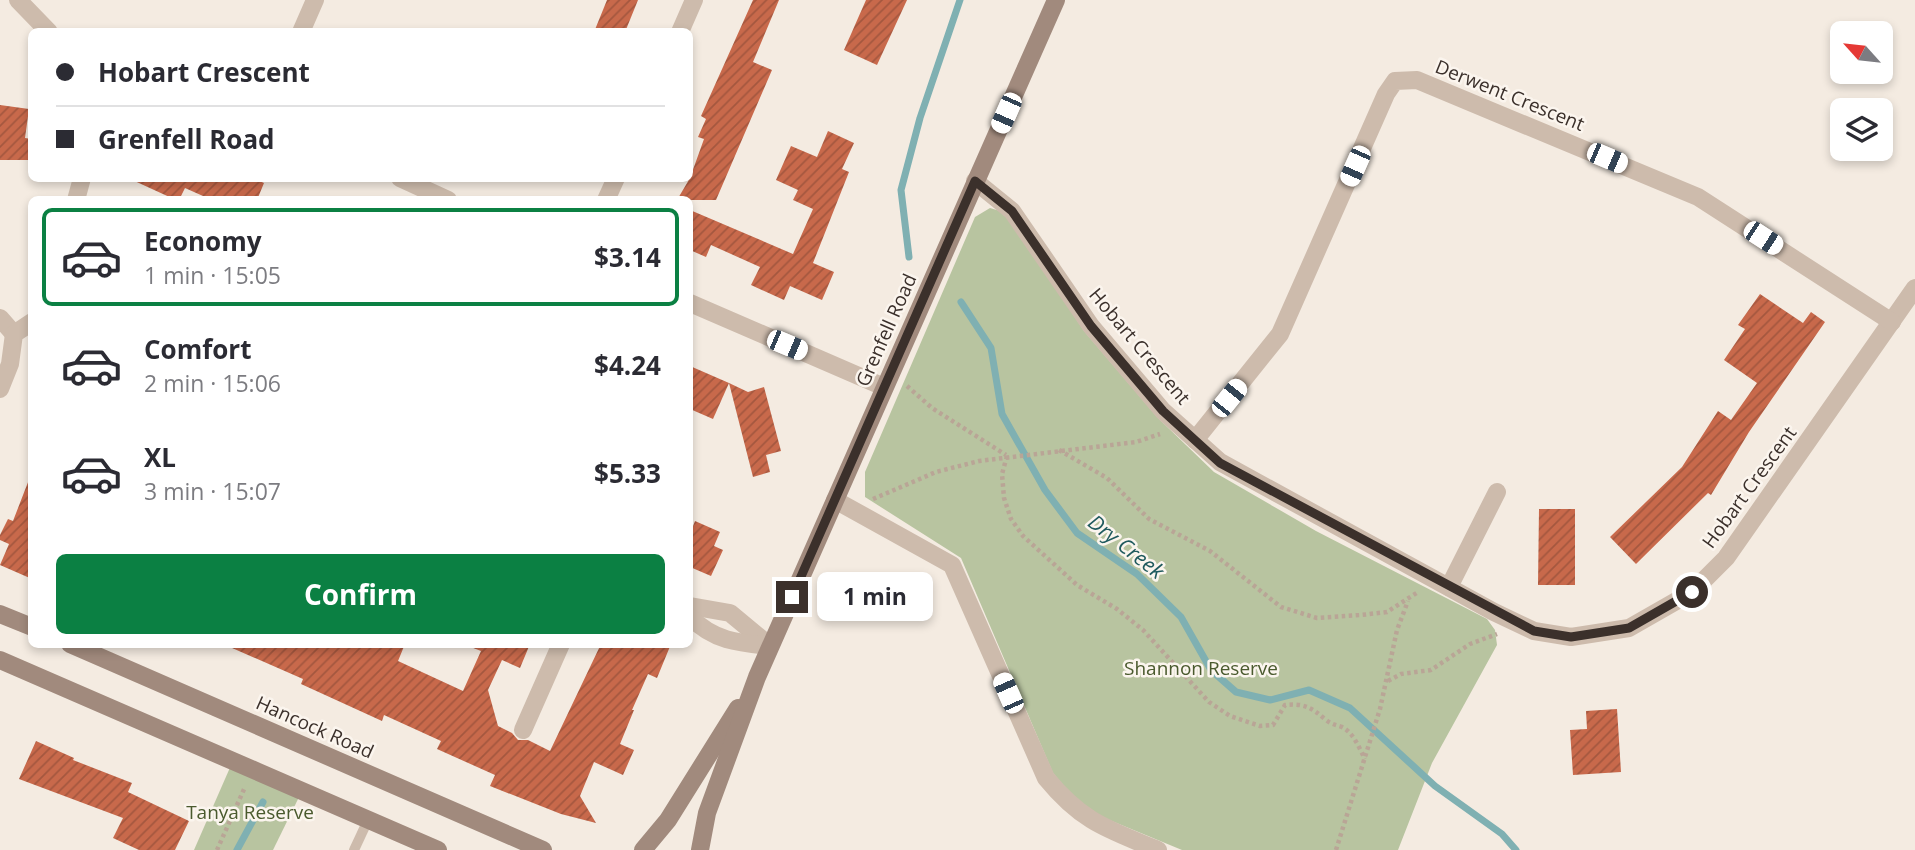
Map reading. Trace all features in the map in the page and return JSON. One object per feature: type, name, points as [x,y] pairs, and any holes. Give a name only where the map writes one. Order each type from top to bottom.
[{"type":"main road","name":"Grenfell Road","points":[[700,850],[707,813],[757,677],[842,503],[887,381],[1056,0]]},
{"type":"main road","points":[[0,614],[28,625]]},
{"type":"main road","name":"Hancock Road","points":[[80,648],[542,850]]},
{"type":"main road","points":[[0,660],[438,850]]},
{"type":"main road","name":"Grenfell Road","points":[[643,850],[668,820],[757,677]]},
{"type":"street","points":[[18,0],[45,28]]},
{"type":"street","points":[[303,28],[315,0]]},
{"type":"street","points":[[682,28],[694,0]]},
{"type":"street","name":"Derwent Crescent","points":[[1195,440],[1280,334],[1386,94],[1395,81],[1417,80],[1698,197],[1892,322]]},
{"type":"street","name":"Hobart Crescent","points":[[975,181],[1012,211],[1091,326],[1163,411],[1220,463],[1521,625],[1534,631],[1571,637],[1629,628],[1692,592],[1726,558],[1915,288]]},
{"type":"street","points":[[409,182],[439,196]]},
{"type":"street","points":[[693,304],[887,381]]},
{"type":"street","points":[[0,318],[14,334]]},
{"type":"street","points":[[0,389],[10,364],[14,334],[28,325]]},
{"type":"street","points":[[1442,583],[1497,492]]},
{"type":"street","points":[[842,503],[952,565],[1046,778],[1068,805],[1098,825],[1158,850]]},
{"type":"street","points":[[693,607],[730,613],[770,646]]},
{"type":"street","points":[[693,620],[705,632],[719,638],[770,646]]},
{"type":"street","points":[[523,730],[559,648]]},
{"type":"lane","points":[[354,850],[368,820]]},
{"type":"path","points":[[887,381],[1007,456]]},
{"type":"path","points":[[842,503],[936,472],[1007,456],[1136,442],[1181,428]]},
{"type":"path","points":[[1059,450],[1107,478],[1149,519],[1210,551],[1281,607],[1317,618],[1387,612],[1442,583]]},
{"type":"path","points":[[1007,456],[1002,474],[1004,498],[1011,519],[1023,536],[1077,585],[1117,608],[1143,631],[1209,702],[1230,716],[1260,726],[1273,725],[1285,705],[1304,704],[1318,711],[1328,723],[1345,728],[1354,738],[1365,759]]},
{"type":"path","points":[[1336,850],[1380,709],[1397,630],[1408,600]]},
{"type":"path","points":[[1388,681],[1401,674],[1431,670],[1470,644],[1521,625]]},
{"type":"path","points":[[217,850],[252,769]]},
{"type":"green space","name":"Shannon Reserve","points":[[990,208],[1010,218],[1084,331],[1158,418],[1214,472],[1316,531],[1487,619],[1495,630],[1497,645],[1432,763],[1398,850],[1182,850],[1102,817],[1074,798],[1053,773],[961,558],[865,497],[865,472],[975,217]]},
{"type":"green space","name":"Tanya Reserve","points":[[232,763],[301,793],[273,850],[194,850]]},
{"type":"building","points":[[607,0],[638,0],[627,28],[596,28]]},
{"type":"building","points":[[753,0],[779,0],[753,62],[772,70],[716,200],[693,200],[693,196],[679,196],[688,182],[693,182],[693,170],[704,139],[698,137],[706,119],[701,116]]},
{"type":"building","points":[[866,0],[907,0],[877,65],[844,50]]},
{"type":"building","points":[[0,105],[28,109],[25,138],[28,138],[28,160],[0,160]]},
{"type":"building","points":[[828,131],[854,143],[842,169],[849,172],[813,263],[834,272],[822,300],[790,286],[784,300],[751,285],[760,267],[711,245],[706,257],[693,251],[693,211],[793,254],[813,209],[793,200],[798,190],[776,180],[791,146],[817,157]]},
{"type":"building","points":[[137,182],[264,183],[259,196],[203,196],[185,188],[181,196],[167,196]]},
{"type":"building","points":[[1760,294],[1803,323],[1811,312],[1825,322],[1749,432],[1711,495],[1708,493],[1636,564],[1610,537],[1682,467],[1718,411],[1731,420],[1757,383],[1724,360],[1745,329],[1738,325]]},
{"type":"building","points":[[693,367],[729,383],[713,419],[693,410]]},
{"type":"building","points":[[729,383],[748,392],[764,387],[781,451],[766,455],[770,472],[753,477]]},
{"type":"building","points":[[28,482],[28,577],[0,565],[9,544],[0,540],[0,535],[8,519],[13,521]]},
{"type":"building","points":[[1539,509],[1575,509],[1575,585],[1538,585]]},
{"type":"building","points":[[695,521],[720,532],[714,546],[723,550],[711,576],[693,568]]},
{"type":"building","points":[[232,648],[403,648],[398,661],[463,691],[481,651],[473,648],[528,648],[520,668],[502,660],[488,690],[498,726],[512,733],[518,740],[528,740],[550,751],[599,648],[669,648],[657,678],[648,674],[632,710],[620,744],[634,750],[623,775],[594,762],[580,796],[596,823],[561,814],[490,786],[495,775],[437,749],[441,741],[384,715],[382,721],[301,684],[303,679]]},
{"type":"building","points":[[1617,709],[1621,772],[1573,775],[1570,730],[1587,729],[1586,711]]},
{"type":"building","points":[[36,741],[74,758],[73,760],[132,783],[128,792],[189,821],[175,850],[139,850],[113,838],[123,818],[19,779]]},
{"type":"waterway","name":"Dry Creek","points":[[909,257],[901,190],[920,118],[960,0]]},
{"type":"waterway","name":"Dry Creek","points":[[961,302],[991,348],[1002,414],[1045,490],[1077,533],[1137,574],[1181,617],[1211,670],[1236,692],[1270,700],[1309,690],[1350,708],[1435,786],[1502,834],[1516,850]]},
{"type":"waterway","points":[[237,850],[263,802]]},
{"type":"route","points":[[792,597],[975,181],[1012,211],[1091,326],[1163,411],[1220,463],[1494,612],[1534,631],[1571,637],[1629,628],[1692,592]]}]
